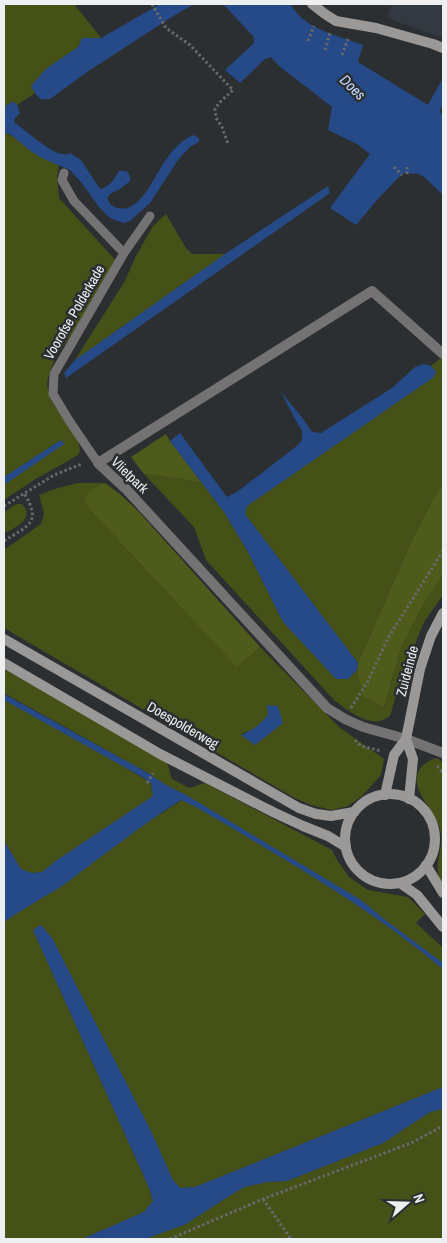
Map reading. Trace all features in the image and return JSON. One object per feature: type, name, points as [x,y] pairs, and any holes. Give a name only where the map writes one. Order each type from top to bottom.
[{"type":"main road","points":[[312,4],[336,20],[376,28],[443,48]]},
{"type":"main road","name":"Zuideinde","points":[[385,795],[394,754],[406,739],[420,668],[443,613]]},
{"type":"main road","name":"Doespolderweg","points":[[4,639],[299,808],[316,814],[331,816],[354,812]]},
{"type":"main road","points":[[4,663],[160,754],[273,812],[328,836],[346,847]]},
{"type":"main road","name":"Zuideinde","points":[[406,739],[412,759],[410,799]]},
{"type":"main road","points":[[393,794],[410,799],[425,811],[433,828],[434,848],[430,860],[415,876],[400,883],[386,884],[365,876],[351,861],[346,847],[346,829],[354,812],[368,800],[385,795],[393,794]]},
{"type":"main road","points":[[426,865],[443,893]]},
{"type":"main road","points":[[400,883],[417,895],[443,927]]},
{"type":"street","name":"Vlietpark","points":[[443,354],[372,291],[98,463],[127,490],[327,708],[363,727],[406,739],[443,753]]},
{"type":"lane","points":[[64,173],[62,180],[74,201],[124,253]]},
{"type":"lane","name":"Voorofse Polderkade","points":[[98,463],[53,394],[54,374],[124,253],[150,216]]},
{"type":"path","points":[[152,4],[166,28],[190,45],[233,90],[215,109],[216,118],[222,127],[228,144]]},
{"type":"path","points":[[308,42],[314,26]]},
{"type":"path","points":[[325,50],[330,33]]},
{"type":"path","points":[[342,55],[348,39]]},
{"type":"path","points":[[394,167],[402,175]]},
{"type":"path","points":[[407,167],[407,174]]},
{"type":"path","points":[[4,506],[54,474],[84,463],[98,463]]},
{"type":"path","points":[[4,541],[29,524],[33,516],[31,505],[24,493]]},
{"type":"path","points":[[394,754],[361,746],[347,731],[345,719],[368,682],[388,638],[443,551]]},
{"type":"path","points":[[437,765],[443,773]]},
{"type":"path","points":[[147,783],[153,773]]},
{"type":"path","points":[[170,1239],[263,1199],[411,1143],[443,1126]]},
{"type":"path","points":[[263,1199],[291,1239]]},
{"type":"shaded area","points":[[392,4],[443,4],[443,38],[387,18]]},
{"type":"green space","points":[[4,4],[74,4],[101,38],[82,38],[78,47],[46,69],[31,86],[35,93],[17,105],[13,101],[4,107]]},
{"type":"green space","points":[[4,133],[12,136],[37,155],[59,165],[57,177],[59,198],[117,262],[56,356],[48,377],[47,385],[51,400],[78,441],[80,450],[78,455],[34,480],[4,500],[4,485],[64,443],[61,440],[4,477]]},
{"type":"green space","points":[[166,214],[186,248],[192,254],[225,254],[75,360],[125,281],[136,256],[153,226]]},
{"type":"green space","points":[[441,358],[443,360],[443,485],[438,490],[412,540],[358,663],[245,514],[247,506],[436,371],[431,366]]},
{"type":"green space","points":[[166,434],[201,482],[144,474],[131,457]]},
{"type":"green space","points":[[144,474],[201,482],[224,512],[248,552],[283,622],[348,679],[357,670],[363,697],[384,707],[401,648],[423,605],[443,575],[443,595],[424,622],[400,681],[390,716],[380,721],[367,720],[355,715],[334,700],[206,560],[194,527]]},
{"type":"green space","points":[[78,483],[105,483],[91,489],[91,511],[237,666],[260,647],[339,727],[384,759],[381,775],[362,796],[348,806],[332,810],[311,805],[293,797],[4,628],[4,550],[41,524],[44,513],[39,495]],"holes":[[[268,711],[283,723],[255,745],[241,734],[256,728],[268,715]]]},
{"type":"green space","points":[[105,483],[139,512],[260,647],[237,667],[91,511],[84,499],[91,489]]},
{"type":"green space","points":[[443,485],[443,575],[423,605],[401,648],[384,707],[363,697],[357,670],[358,663],[412,540],[438,490]]},
{"type":"green space","points":[[16,504],[22,504],[27,514],[22,522],[4,534],[4,512]]},
{"type":"green space","points":[[4,669],[167,762],[172,779],[189,788],[205,783],[332,850],[349,877],[368,890],[408,897],[425,914],[416,923],[443,948],[443,1087],[195,1187],[180,1188],[173,1180],[52,938],[41,925],[33,930],[150,1190],[153,1201],[144,1212],[82,1239],[4,1239],[4,922],[66,882],[130,834],[188,796],[4,693]]},
{"type":"green space","points":[[4,695],[151,783],[153,796],[42,872],[32,873],[21,869],[4,841]]},
{"type":"green space","points":[[436,758],[443,762],[443,885],[438,871],[441,844],[440,829],[417,783],[417,776],[422,767]]},
{"type":"green space","points":[[443,1109],[443,1239],[145,1239],[186,1224],[245,1187],[267,1182],[287,1181],[383,1143],[430,1112]]},
{"type":"water","points":[[160,4],[195,4],[87,72],[50,99],[40,99],[35,93],[31,86],[46,69],[78,47],[82,38],[101,38]]},
{"type":"water","name":"Does","points":[[223,4],[290,4],[301,17],[317,28],[363,45],[358,62],[428,105],[443,78],[443,105],[439,112],[443,114],[443,195],[419,174],[404,173],[356,225],[330,208],[370,154],[357,144],[328,130],[332,107],[279,66],[271,57],[265,59],[240,83],[225,70],[254,43],[254,37]]},
{"type":"water","points":[[13,101],[20,113],[14,122],[51,149],[63,154],[70,153],[81,160],[100,189],[109,185],[119,171],[128,173],[130,181],[107,198],[111,205],[118,208],[126,208],[140,199],[152,184],[168,157],[181,142],[194,135],[199,139],[199,142],[191,146],[178,160],[150,203],[130,221],[125,223],[109,217],[70,170],[44,159],[10,134],[4,133],[4,107]]},
{"type":"water","points":[[328,186],[330,193],[66,378],[64,373],[75,360],[225,254]]},
{"type":"water","points":[[424,364],[431,366],[436,371],[434,377],[247,506],[245,514],[358,663],[357,670],[348,679],[336,679],[283,622],[248,552],[224,512],[170,441],[180,433],[227,497],[237,492],[302,440],[302,431],[281,392],[312,432],[321,433],[392,388],[415,367]]},
{"type":"water","points":[[61,440],[64,444],[4,485],[4,477]]},
{"type":"water","points":[[4,694],[188,796],[361,900],[443,963],[443,969],[384,924],[323,883],[196,807],[181,800],[138,829],[69,881],[4,922],[4,841],[21,869],[32,873],[42,872],[153,796],[151,783],[144,778],[4,700]]},
{"type":"water","points":[[267,705],[278,706],[283,723],[255,745],[241,735],[256,727],[265,719],[268,715]]},
{"type":"water","points":[[41,925],[52,938],[151,1131],[173,1180],[180,1188],[195,1187],[443,1087],[443,1109],[430,1112],[383,1143],[287,1181],[267,1182],[245,1187],[186,1224],[145,1239],[82,1239],[144,1212],[153,1201],[150,1190],[33,930]]}]
